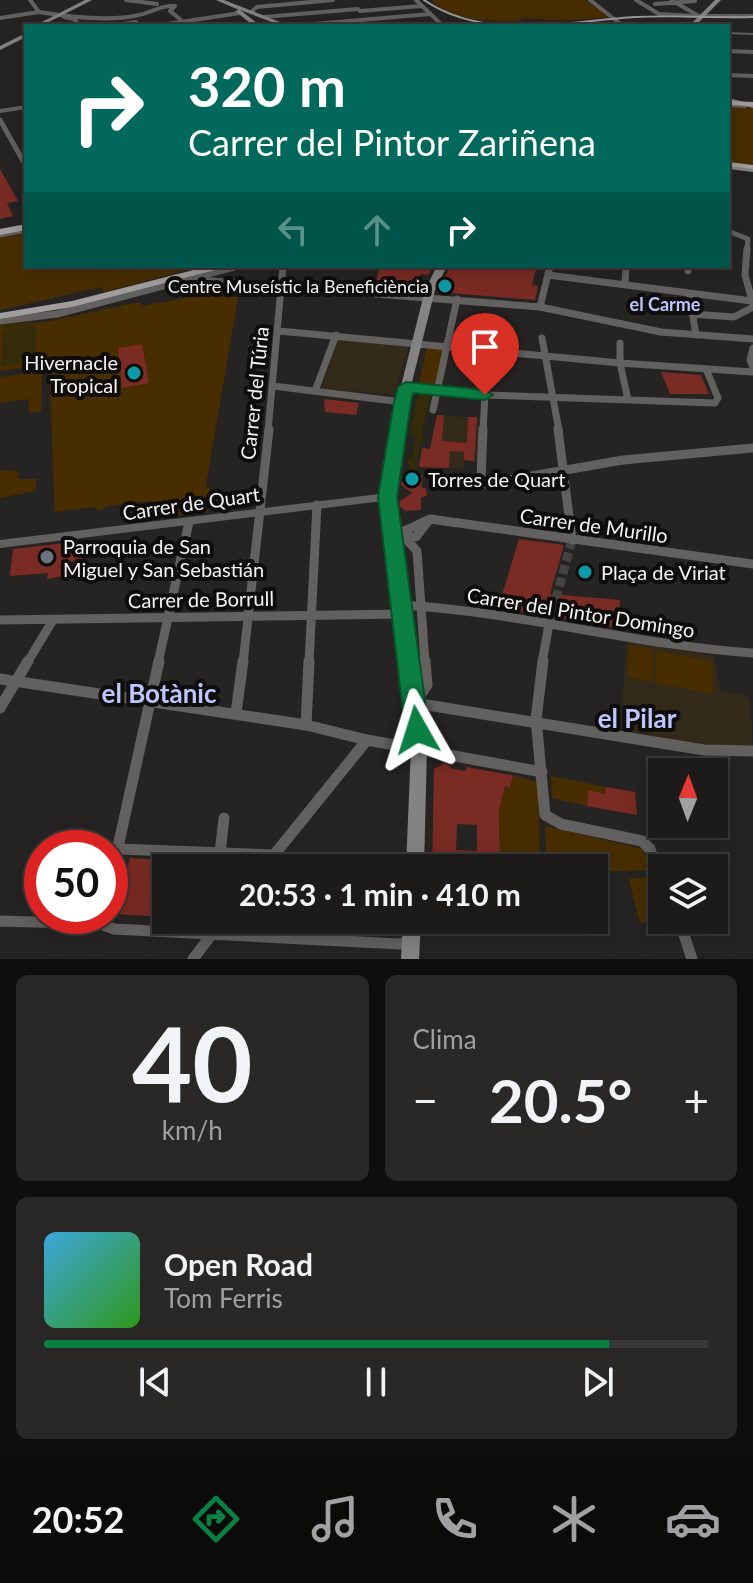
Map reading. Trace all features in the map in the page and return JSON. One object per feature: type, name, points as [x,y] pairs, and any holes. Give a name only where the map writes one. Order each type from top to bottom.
[{"type":"main road","points":[[47,24],[89,0]]},
{"type":"main road","points":[[42,24],[60,16],[70,16],[96,0]]},
{"type":"main road","points":[[216,0],[283,24]]},
{"type":"main road","points":[[693,24],[715,2]]},
{"type":"main road","points":[[239,10],[256,24]]},
{"type":"main road","points":[[1,46],[24,34]]},
{"type":"main road","points":[[730,103],[750,105]]},
{"type":"main road","points":[[730,165],[753,169]]},
{"type":"main road","points":[[0,231],[24,227]]},
{"type":"main road","points":[[0,319],[56,311],[214,268]]},
{"type":"main road","points":[[415,854],[419,747],[403,609],[400,538],[387,497],[402,402],[429,298],[441,268]]},
{"type":"street","points":[[23,0],[36,12]]},
{"type":"street","points":[[30,0],[36,12]]},
{"type":"street","points":[[126,0],[175,6]]},
{"type":"street","points":[[181,20],[170,11],[185,0]]},
{"type":"street","points":[[163,24],[259,4],[333,0]]},
{"type":"street","points":[[351,0],[366,19]]},
{"type":"street","points":[[416,0],[438,24]]},
{"type":"street","points":[[590,0],[620,24]]},
{"type":"street","points":[[636,0],[656,13],[753,17]]},
{"type":"street","points":[[705,0],[715,2]]},
{"type":"street","points":[[673,1],[698,16]]},
{"type":"street","points":[[655,4],[673,1],[696,3]]},
{"type":"street","points":[[315,2],[324,23]]},
{"type":"street","points":[[663,9],[696,3]]},
{"type":"street","points":[[116,24],[135,18],[158,4]]},
{"type":"street","points":[[251,12],[259,4]]},
{"type":"street","points":[[264,17],[422,6]]},
{"type":"street","points":[[405,7],[413,16]]},
{"type":"street","points":[[0,18],[36,12],[60,16]]},
{"type":"street","points":[[312,24],[430,14]]},
{"type":"street","points":[[70,16],[135,18]]},
{"type":"street","points":[[70,16],[78,24]]},
{"type":"street","points":[[730,34],[753,34]]},
{"type":"street","points":[[730,51],[753,52]]},
{"type":"street","points":[[730,75],[753,76]]},
{"type":"street","points":[[0,110],[24,105]]},
{"type":"street","points":[[0,120],[24,162]]},
{"type":"street","points":[[0,231],[12,233],[24,228]]},
{"type":"street","points":[[730,232],[748,241],[745,275],[753,304]]},
{"type":"street","points":[[0,319],[57,314],[229,268]]},
{"type":"street","name":"Carrer del Túria","points":[[236,713],[249,617],[283,268]]},
{"type":"street","points":[[540,307],[550,268]]},
{"type":"street","points":[[625,284],[626,268]]},
{"type":"street","points":[[548,275],[753,304]]},
{"type":"street","points":[[181,279],[540,307],[661,332],[753,339]]},
{"type":"street","points":[[689,293],[696,335]]},
{"type":"street","points":[[433,410],[457,299]]},
{"type":"street","points":[[692,314],[732,317],[753,304]]},
{"type":"street","points":[[279,331],[706,369],[753,369],[750,360],[753,348]]},
{"type":"street","points":[[315,391],[336,335]]},
{"type":"street","points":[[542,338],[566,472],[572,540]]},
{"type":"street","points":[[620,343],[620,363],[628,400]]},
{"type":"street","points":[[406,387],[485,395],[718,402],[706,369]]},
{"type":"street","points":[[273,386],[402,402]]},
{"type":"street","points":[[485,395],[481,479],[485,484],[623,460],[753,448]]},
{"type":"street","name":"Carrer de Quart","points":[[0,544],[387,497]]},
{"type":"street","points":[[306,725],[317,505]]},
{"type":"street","points":[[400,538],[423,533],[430,519]]},
{"type":"street","points":[[400,538],[430,519]]},
{"type":"street","name":"Carrer de Murillo","points":[[430,519],[753,564]]},
{"type":"street","points":[[122,830],[189,522]]},
{"type":"street","points":[[400,538],[417,551],[422,605],[427,685],[415,703],[704,750],[753,751]]},
{"type":"street","name":"Carrer del Pintor Domingo","points":[[403,609],[422,605],[713,652],[753,653]]},
{"type":"street","name":"Carrer de Borrull","points":[[0,620],[313,616],[403,609]]},
{"type":"street","points":[[0,708],[53,620]]},
{"type":"street","points":[[549,624],[536,722],[544,811],[550,820],[561,824],[642,841],[652,854]]},
{"type":"street","points":[[0,679],[306,725],[367,740],[419,747],[542,772]]},
{"type":"street","points":[[128,844],[274,855],[367,740]]},
{"type":"street","points":[[220,853],[224,818]]},
{"type":"street","points":[[0,921],[24,921]]},
{"type":"street","points":[[128,930],[152,931]]},
{"type":"street","points":[[193,959],[212,934],[399,944],[410,950]]},
{"type":"street","points":[[684,934],[692,959]]},
{"type":"shaded area","points":[[431,0],[585,0],[609,17],[563,21],[524,18],[519,21],[484,20],[461,17],[440,8]]},
{"type":"shaded area","points":[[730,107],[753,108],[753,166],[730,163]]},
{"type":"shaded area","points":[[24,233],[24,268],[195,268],[104,292],[102,287],[0,310],[0,238]]},
{"type":"shaded area","points":[[188,297],[238,297],[207,479],[206,487],[210,487],[208,512],[171,516],[172,505],[150,508],[150,501],[107,506],[100,511],[94,507],[55,512],[49,364],[0,371],[0,325],[45,322],[139,302],[143,306]]},
{"type":"shaded area","points":[[339,337],[409,344],[394,395],[322,388]]},
{"type":"shaded area","points":[[427,346],[444,348],[435,385],[419,384]]},
{"type":"shaded area","points":[[42,371],[41,411],[29,413],[28,399],[0,403],[0,377]]},
{"type":"shaded area","points":[[437,415],[481,418],[479,461],[464,460],[463,469],[449,468],[450,451],[465,447],[431,444]]},
{"type":"shaded area","points":[[0,470],[18,471],[19,479],[37,479],[35,491],[0,498]]},
{"type":"shaded area","points":[[627,642],[714,656],[721,692],[746,695],[750,700],[753,748],[703,745],[624,730]]},
{"type":"shaded area","points":[[629,645],[653,649],[652,682],[628,677]]},
{"type":"shaded area","points":[[657,651],[712,661],[713,694],[655,683]]},
{"type":"shaded area","points":[[513,776],[538,782],[540,854],[500,854],[499,811],[505,787],[510,788]]},
{"type":"shaded area","points":[[551,776],[606,787],[605,794],[588,791],[587,806],[552,798]]},
{"type":"shaded area","points":[[545,826],[643,849],[648,870],[608,872],[608,854],[546,854]]},
{"type":"shaded area","points":[[648,877],[648,923],[640,923],[629,879]]},
{"type":"sand","points":[[26,322],[26,325],[36,324],[36,361],[1,366],[3,330],[22,326],[2,328],[2,324]]},
{"type":"sand","points":[[419,392],[431,393],[422,433],[425,441],[421,441],[415,461],[418,464],[417,473],[403,475],[410,469],[407,459],[412,457],[414,442],[417,441],[409,432]]},
{"type":"building","points":[[0,169],[18,201],[7,203],[13,216],[0,219]]},
{"type":"building","points":[[380,268],[431,269],[428,275],[421,274],[414,286],[399,285],[398,289],[375,287]]},
{"type":"building","points":[[449,268],[536,269],[532,285],[538,286],[535,300],[438,292]]},
{"type":"building","points":[[142,344],[149,383],[122,388],[118,348]]},
{"type":"building","points":[[661,372],[701,375],[709,394],[670,394]]},
{"type":"building","points":[[324,399],[359,403],[356,415],[325,412]]},
{"type":"building","points":[[437,415],[444,415],[442,441],[467,443],[468,417],[477,417],[474,461],[464,460],[464,452],[450,451],[449,468],[419,467],[422,448],[430,449]]},
{"type":"building","name":"Torres de Quart","points":[[410,475],[422,475],[422,488],[426,488],[427,496],[421,497],[421,510],[406,511],[399,506],[400,501],[412,493],[400,484]]},
{"type":"building","points":[[519,539],[564,545],[550,594],[620,600],[618,628],[558,618],[559,613],[546,610],[544,615],[498,608]]},
{"type":"building","name":"Parroquia de San Miguel y San Sebastián","points":[[84,541],[82,560],[64,563],[64,576],[47,579],[48,573],[10,576],[13,549]]},
{"type":"building","points":[[445,763],[453,769],[466,771],[466,767],[533,779],[513,776],[510,788],[505,786],[499,811],[500,854],[432,854],[434,769]],"holes":[[[457,824],[477,825],[477,851],[456,850]]]},
{"type":"building","points":[[606,787],[635,792],[637,815],[587,806],[588,790],[605,794]]},
{"type":"building","points":[[130,858],[152,859],[152,916],[128,915]]},
{"type":"tunnel","points":[[549,624],[572,540]]},
{"type":"tram line","points":[[424,0],[448,13],[492,24]]},
{"type":"tram line","points":[[554,24],[650,16],[753,17]]},
{"type":"place","name":"Centre Museístic la Beneficiència","points":[[445,286]]},
{"type":"place","name":"Hivernacle Tropical","points":[[134,373]]},
{"type":"place","name":"Torres de Quart","points":[[412,479]]},
{"type":"place","name":"Parroquia de San Miguel y San Sebastián","points":[[47,557]]},
{"type":"place","name":"Plaça de Viriat","points":[[585,572]]},
{"type":"district","name":"el Carme","points":[[665,304]]},
{"type":"district","name":"el Botànic","points":[[159,693]]},
{"type":"district","name":"el Pilar","points":[[637,718]]},
{"type":"route","points":[[417,730],[387,497],[402,402],[406,387],[485,395]]}]
